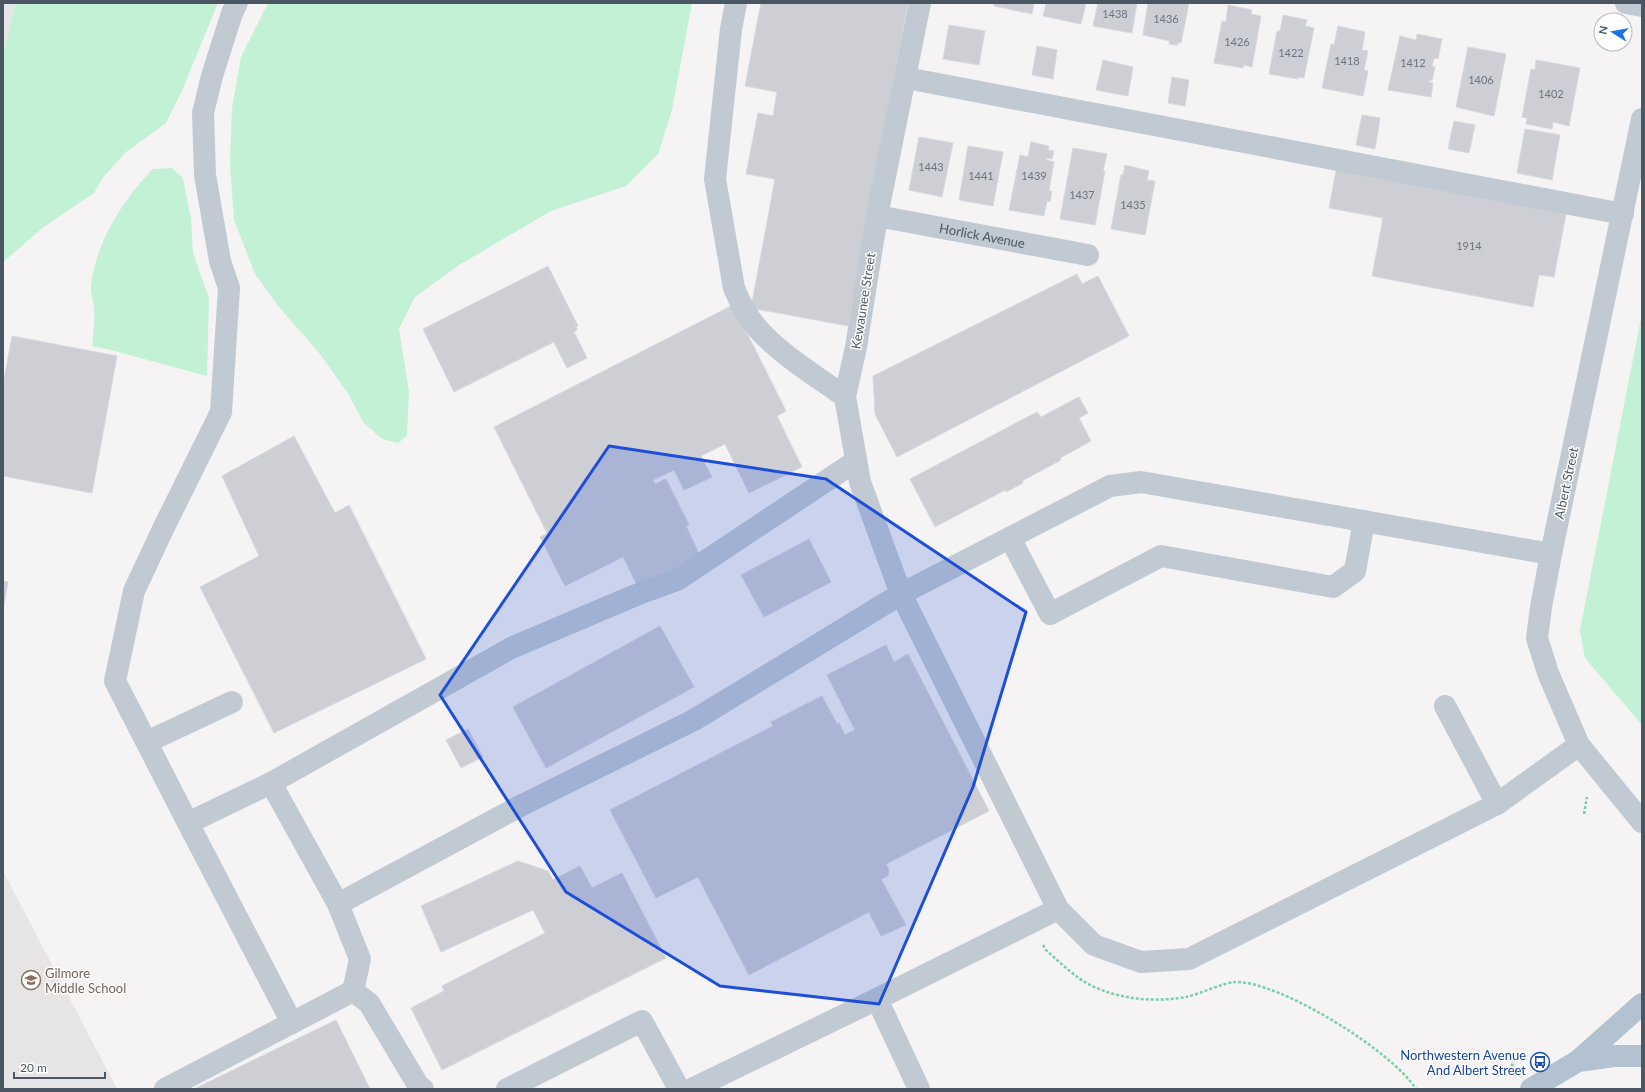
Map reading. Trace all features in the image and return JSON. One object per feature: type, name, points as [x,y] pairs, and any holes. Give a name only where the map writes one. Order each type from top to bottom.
[{"type":"main road","points":[[1531,1089],[1578,1060],[1642,1004]]},
{"type":"main road","points":[[1578,1060],[1614,1056],[1642,1056]]},
{"type":"street","points":[[237,3],[232,13],[212,76],[203,113],[205,175],[220,261],[229,288],[221,412],[164,526],[134,591],[115,681],[292,1023]]},
{"type":"street","points":[[736,3],[731,29],[715,179],[734,288],[740,303],[759,331],[789,357],[845,397]]},
{"type":"street","name":"Kewaunee Street","points":[[920,3],[877,216],[856,347],[845,397],[860,482],[901,594],[1058,909],[1094,945],[1141,962],[1190,959],[1497,804],[1579,745]]},
{"type":"street","points":[[1626,3],[1642,6]]},
{"type":"street","points":[[906,78],[1623,214]]},
{"type":"street","name":"Albert Street","points":[[1642,119],[1551,554],[1537,638],[1548,673],[1579,745],[1642,822]]},
{"type":"street","name":"Horlick Avenue","points":[[877,216],[1088,255]]},
{"type":"street","points":[[188,824],[271,783],[511,648],[636,595],[677,580],[856,462]]},
{"type":"street","points":[[338,904],[522,805],[694,720],[901,594],[1110,486],[1141,482],[1551,554]]},
{"type":"street","points":[[1010,538],[1050,614],[1161,556],[1333,588],[1355,571],[1364,522]]},
{"type":"street","points":[[147,742],[232,702]]},
{"type":"street","points":[[1445,706],[1497,804]]},
{"type":"street","points":[[271,783],[338,904],[360,958],[353,991]]},
{"type":"street","points":[[692,1089],[877,1000],[1058,909]]},
{"type":"street","points":[[165,1089],[353,991]]},
{"type":"street","points":[[353,991],[370,1003],[418,1085],[423,1089]]},
{"type":"street","points":[[877,1000],[919,1089]]},
{"type":"street","points":[[507,1089],[642,1021],[679,1089]]},
{"type":"path","points":[[1067,968],[1084,981],[1103,991],[1142,999],[1165,1000],[1187,996],[1234,982],[1258,986],[1308,1005],[1345,1027],[1395,1065],[1409,1079],[1416,1089]]},
{"type":"highlighted area","points":[[609,446],[826,479],[1026,612],[973,787],[879,1004],[720,986],[566,892],[440,695]]},
{"type":"shaded area","points":[[3,3],[15,3],[3,56]]},
{"type":"shaded area","name":"Gilmore Middle School","points":[[3,871],[117,1089],[3,1089]]},
{"type":"green space","points":[[15,3],[218,3],[181,93],[166,123],[126,152],[104,176],[94,193],[45,226],[3,262],[3,56]]},
{"type":"green space","points":[[268,3],[692,3],[672,110],[658,154],[626,186],[551,211],[459,265],[415,297],[399,329],[409,392],[407,436],[398,443],[382,439],[363,422],[349,395],[320,354],[279,307],[255,274],[234,220],[230,164],[232,108],[241,57]]},
{"type":"green space","points":[[172,168],[183,178],[191,219],[193,253],[209,298],[207,376],[92,346],[94,307],[91,286],[98,254],[105,238],[122,208],[153,169]]},
{"type":"green space","points":[[1642,313],[1642,725],[1585,658],[1580,630]]},
{"type":"building","points":[[761,3],[908,3],[848,326],[751,308],[775,179],[746,174],[758,113],[773,116],[777,92],[745,86]]},
{"type":"building","points":[[994,3],[1034,3],[1032,14],[994,6]]},
{"type":"building","points":[[1046,3],[1086,3],[1081,24],[1043,16]]},
{"type":"building","points":[[1098,3],[1137,3],[1132,33],[1093,26]]},
{"type":"building","points":[[1148,3],[1189,3],[1181,43],[1178,42],[1178,45],[1169,44],[1170,41],[1143,35]]},
{"type":"building","points":[[1228,5],[1252,10],[1251,14],[1261,16],[1252,67],[1244,65],[1243,68],[1214,63],[1222,21],[1226,22]]},
{"type":"building","points":[[1283,15],[1307,20],[1305,26],[1314,28],[1304,78],[1298,77],[1298,79],[1269,74],[1277,31],[1280,31]]},
{"type":"building","points":[[949,25],[985,31],[979,65],[943,59]]},
{"type":"building","points":[[1338,26],[1365,32],[1362,50],[1368,51],[1364,70],[1368,71],[1363,96],[1322,88],[1331,44],[1334,45]]},
{"type":"building","points":[[1417,34],[1442,39],[1438,59],[1434,58],[1432,66],[1435,67],[1432,81],[1429,80],[1429,82],[1433,83],[1431,97],[1388,90],[1400,36],[1416,40]]},
{"type":"building","points":[[1037,46],[1057,50],[1053,79],[1032,75]]},
{"type":"building","points":[[1468,47],[1506,54],[1494,116],[1456,107]]},
{"type":"building","points":[[1103,60],[1133,67],[1128,96],[1096,90]]},
{"type":"building","points":[[1536,60],[1580,68],[1569,126],[1553,122],[1552,129],[1526,124],[1527,118],[1522,117],[1531,69],[1535,70]]},
{"type":"building","points":[[1172,77],[1189,80],[1185,106],[1168,103]]},
{"type":"building","points":[[1362,115],[1380,118],[1375,149],[1356,145]]},
{"type":"building","points":[[1454,121],[1475,125],[1469,153],[1448,149]]},
{"type":"building","points":[[1525,129],[1560,135],[1552,180],[1517,173]]},
{"type":"building","points":[[919,137],[953,143],[942,197],[909,190]]},
{"type":"building","points":[[1031,142],[1049,146],[1048,150],[1054,151],[1052,159],[1047,158],[1046,160],[1054,162],[1049,191],[1052,191],[1050,202],[1047,201],[1044,216],[1009,210],[1020,155],[1028,157]]},
{"type":"building","points":[[968,146],[1003,152],[993,206],[959,200]]},
{"type":"building","points":[[1073,148],[1107,154],[1095,225],[1060,219]]},
{"type":"building","points":[[1125,165],[1149,171],[1147,180],[1155,181],[1145,235],[1111,229],[1121,175],[1123,175]]},
{"type":"building","points":[[1337,165],[1567,209],[1554,277],[1539,275],[1533,307],[1372,276],[1383,218],[1329,208]]},
{"type":"building","points":[[548,266],[578,326],[576,327],[577,330],[574,332],[587,358],[567,368],[554,342],[454,392],[423,329]]},
{"type":"building","points":[[1077,274],[1082,284],[1098,276],[1129,336],[897,457],[875,414],[873,376]]},
{"type":"building","points":[[733,305],[786,411],[777,416],[802,467],[749,493],[725,444],[701,456],[712,477],[684,490],[674,470],[653,480],[655,484],[666,479],[689,525],[686,526],[700,556],[638,587],[623,557],[565,586],[540,537],[547,533],[494,427]]},
{"type":"building","points":[[12,336],[117,356],[92,493],[3,476],[3,385]]},
{"type":"building","points":[[1079,397],[1088,413],[1079,418],[1091,441],[1060,458],[1061,460],[1022,481],[1023,483],[1006,492],[1005,490],[935,527],[910,479],[1037,412],[1041,417]]},
{"type":"building","points":[[294,436],[335,513],[349,505],[426,659],[274,733],[200,587],[259,556],[222,476]]},
{"type":"building","points":[[809,539],[831,582],[764,617],[741,575]]},
{"type":"building","points":[[3,581],[8,582],[3,610]]},
{"type":"building","points":[[660,626],[694,687],[546,768],[513,707]]},
{"type":"building","points":[[886,645],[894,662],[908,654],[989,811],[886,864],[889,870],[888,876],[881,879],[906,925],[881,936],[869,912],[749,975],[698,877],[656,898],[610,810],[773,726],[771,722],[822,696],[837,724],[839,723],[845,735],[855,730],[827,675]]},
{"type":"building","points":[[468,729],[483,757],[461,768],[446,740]]},
{"type":"building","points":[[518,861],[548,871],[553,880],[580,866],[592,888],[622,873],[666,958],[442,1070],[411,1008],[444,991],[442,986],[545,933],[533,910],[441,952],[421,906]]},
{"type":"building","points":[[336,1020],[370,1089],[194,1089]]},
{"type":"place","name":"Gilmore Middle School","points":[[31,980]]},
{"type":"place","name":"Northwestern Avenue And Albert Street","points":[[1540,1062]]}]
